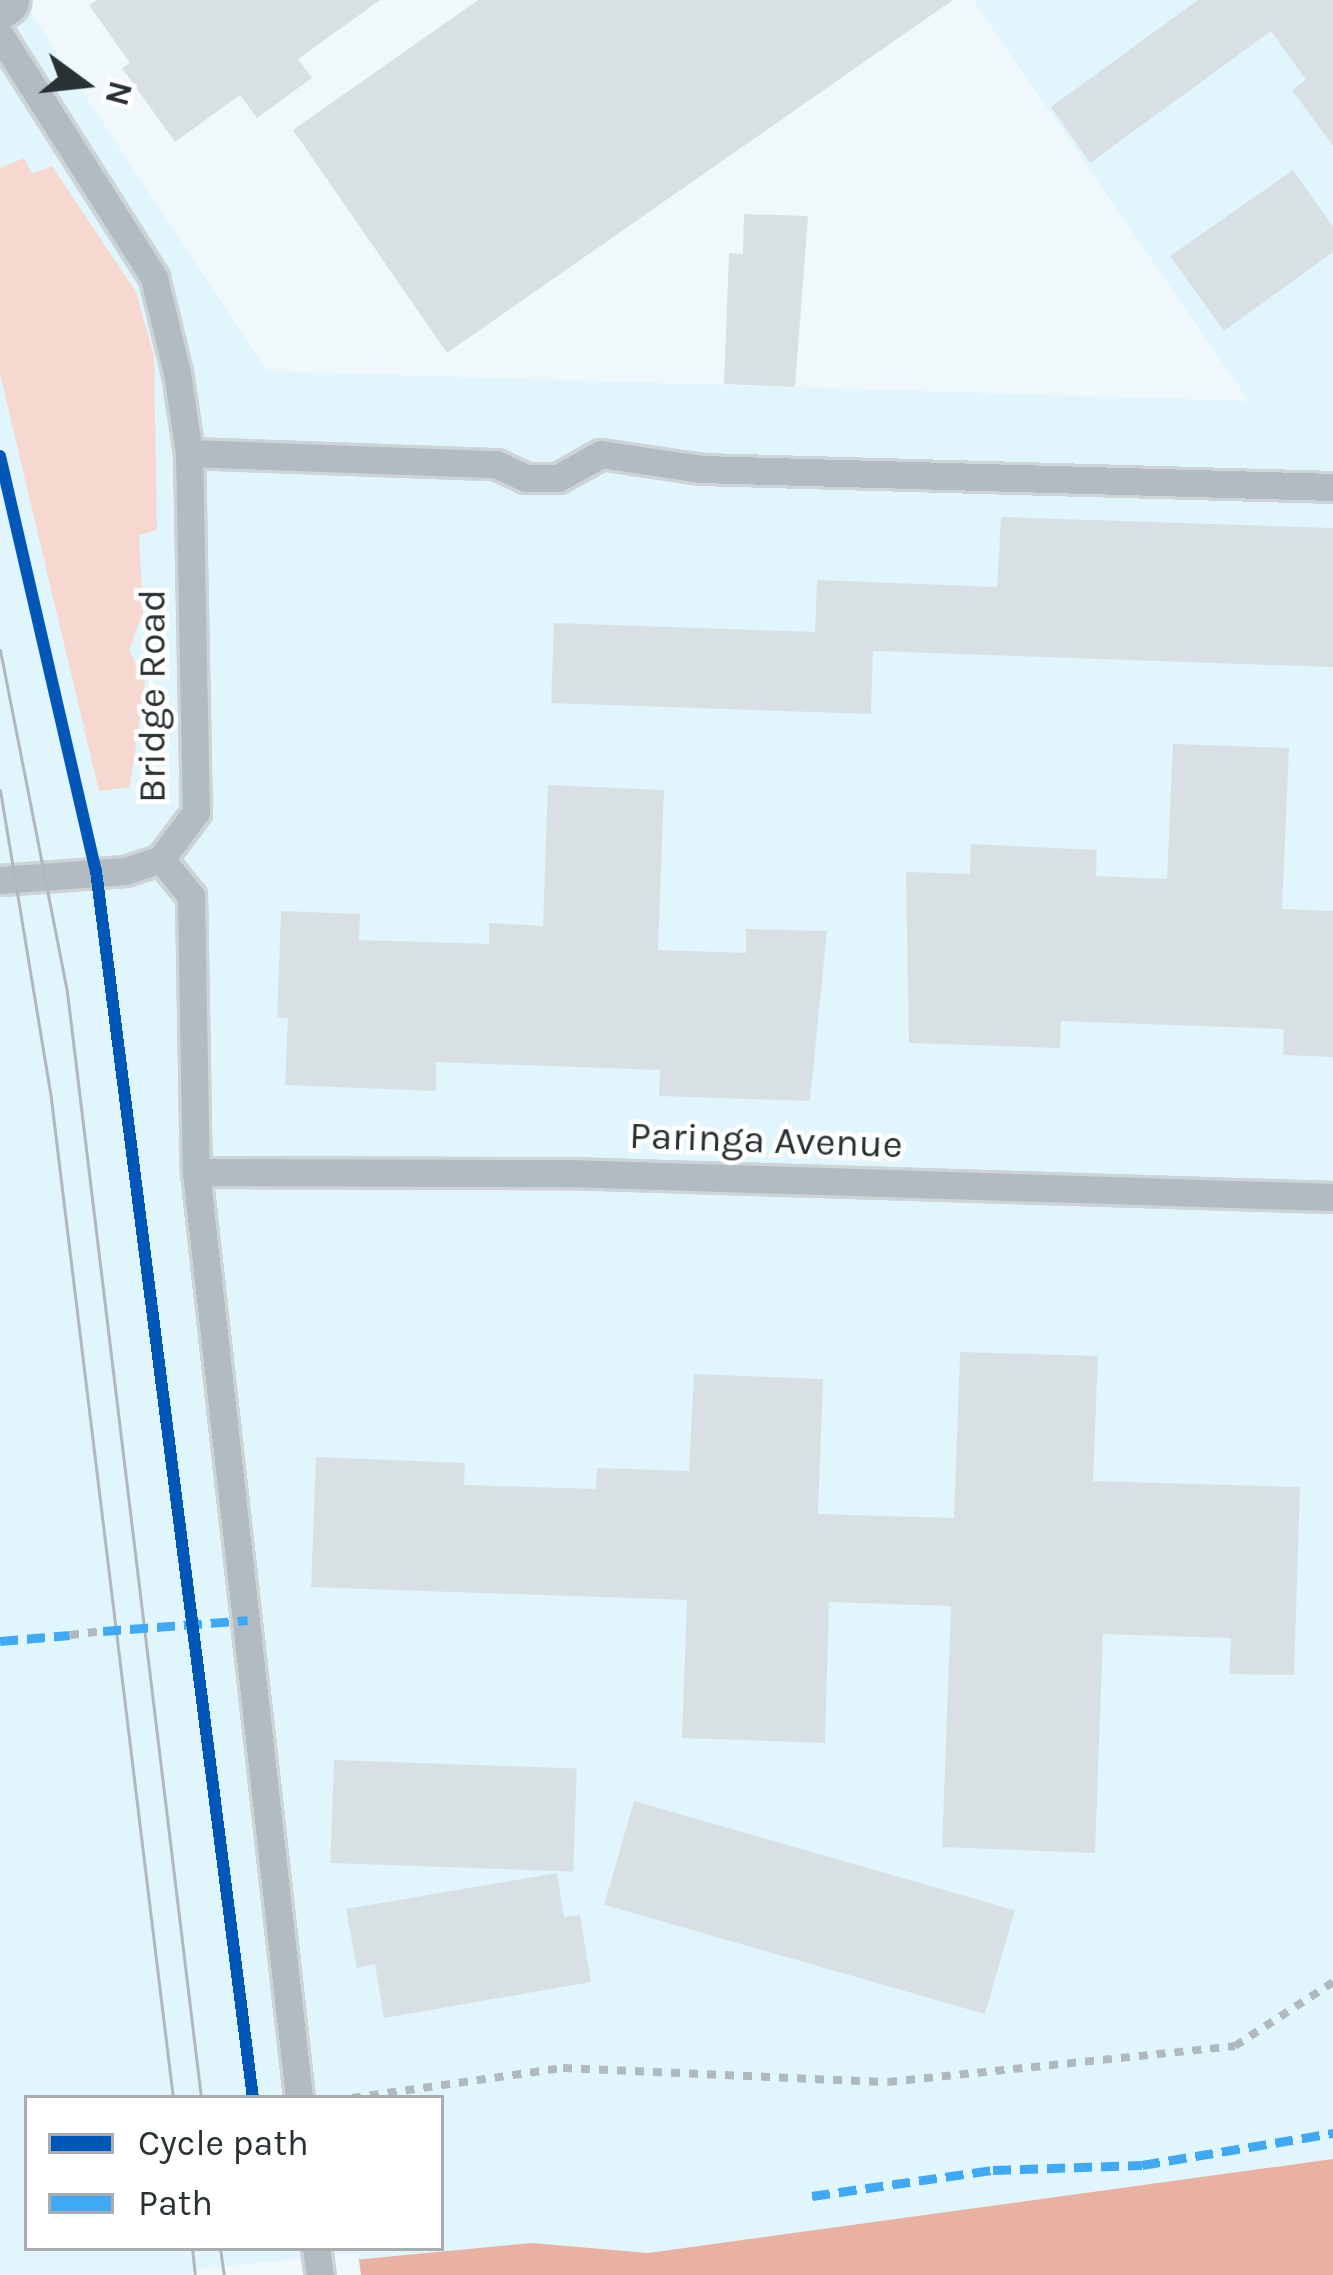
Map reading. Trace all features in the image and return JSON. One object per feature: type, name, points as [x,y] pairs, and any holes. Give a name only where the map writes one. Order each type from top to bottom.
[{"type":"lane","name":"Bridge Road","points":[[0,35],[154,278],[170,326],[189,453],[196,812],[161,859],[190,896],[196,1172],[299,2095]]},
{"type":"lane","points":[[189,453],[496,464],[526,478],[558,478],[601,454],[701,470],[1333,487]]},
{"type":"lane","points":[[0,880],[125,871],[161,859]]},
{"type":"lane","name":"Paringa Avenue","points":[[196,1172],[568,1173],[1333,1197]]},
{"type":"path","points":[[70,1636],[103,1631]]},
{"type":"path","points":[[373,2095],[562,2068],[888,2082],[1235,2046],[1333,1982]]},
{"type":"shaded area","points":[[22,0],[267,371],[1249,401],[973,0],[1333,0],[1333,2159],[648,2253],[532,2243],[197,2275],[0,2275],[0,11]]},
{"type":"shaded area","points":[[24,158],[32,174],[52,166],[136,292],[154,356],[157,530],[139,535],[143,613],[129,650],[145,682],[130,787],[99,791],[0,374],[0,168]]},
{"type":"shaded area","points":[[1333,2159],[1333,2275],[197,2275],[532,2243],[648,2253]]},
{"type":"pier","points":[[358,2253],[361,2275],[191,2275],[196,2269]]},
{"type":"building","points":[[97,0],[380,0],[298,59],[312,78],[257,118],[240,95],[175,142],[122,68],[130,63],[89,5]]},
{"type":"building","points":[[478,0],[953,0],[447,353],[293,130]]},
{"type":"building","points":[[1198,0],[1333,0],[1333,146],[1292,90],[1306,80],[1271,31],[1090,163],[1051,107]]},
{"type":"building","points":[[1293,170],[1333,227],[1333,252],[1224,331],[1170,256]]},
{"type":"building","points":[[744,214],[808,216],[795,387],[724,384],[729,253],[743,254]]},
{"type":"building","points":[[1001,517],[1333,528],[1333,667],[873,651],[871,714],[551,703],[554,623],[815,632],[817,580],[997,587]]},
{"type":"building","points":[[1173,744],[1289,748],[1282,909],[1333,911],[1333,1057],[1283,1055],[1284,1029],[1061,1021],[1060,1048],[909,1043],[906,872],[970,874],[971,844],[1097,850],[1096,876],[1167,879]]},
{"type":"building","points":[[548,785],[664,790],[658,950],[746,953],[746,929],[827,931],[810,1101],[659,1096],[660,1070],[436,1062],[436,1091],[285,1085],[288,1018],[277,1018],[281,911],[360,914],[359,940],[489,944],[489,923],[543,926]]},
{"type":"building","points":[[960,1352],[1098,1356],[1093,1481],[1300,1487],[1294,1675],[1229,1674],[1231,1638],[1103,1634],[1095,1853],[942,1847],[951,1606],[829,1602],[825,1743],[682,1738],[687,1600],[311,1587],[316,1457],[465,1463],[464,1485],[596,1489],[597,1468],[689,1471],[694,1374],[823,1379],[818,1514],[954,1518]]},
{"type":"building","points":[[334,1760],[577,1768],[573,1871],[330,1863]]},
{"type":"building","points":[[634,1801],[1015,1910],[985,2014],[604,1905]]},
{"type":"building","points":[[557,1873],[564,1917],[580,1915],[591,1982],[384,2018],[375,1964],[357,1968],[346,1909]]},
{"type":"tram line","points":[[0,650],[67,992],[201,2095]]},
{"type":"tram line","points":[[0,790],[51,1099],[173,2095]]},
{"type":"tram line","points":[[192,2251],[195,2275]]},
{"type":"tram line","points":[[220,2251],[224,2275]]},
{"type":"marked path","points":[[103,1631],[248,1620]]},
{"type":"marked path","points":[[0,1641],[70,1635]]},
{"type":"marked path","points":[[812,2196],[993,2170],[1142,2165],[1333,2133]]},
{"type":"cycle path","points":[[0,456],[96,871],[253,2095]]}]
